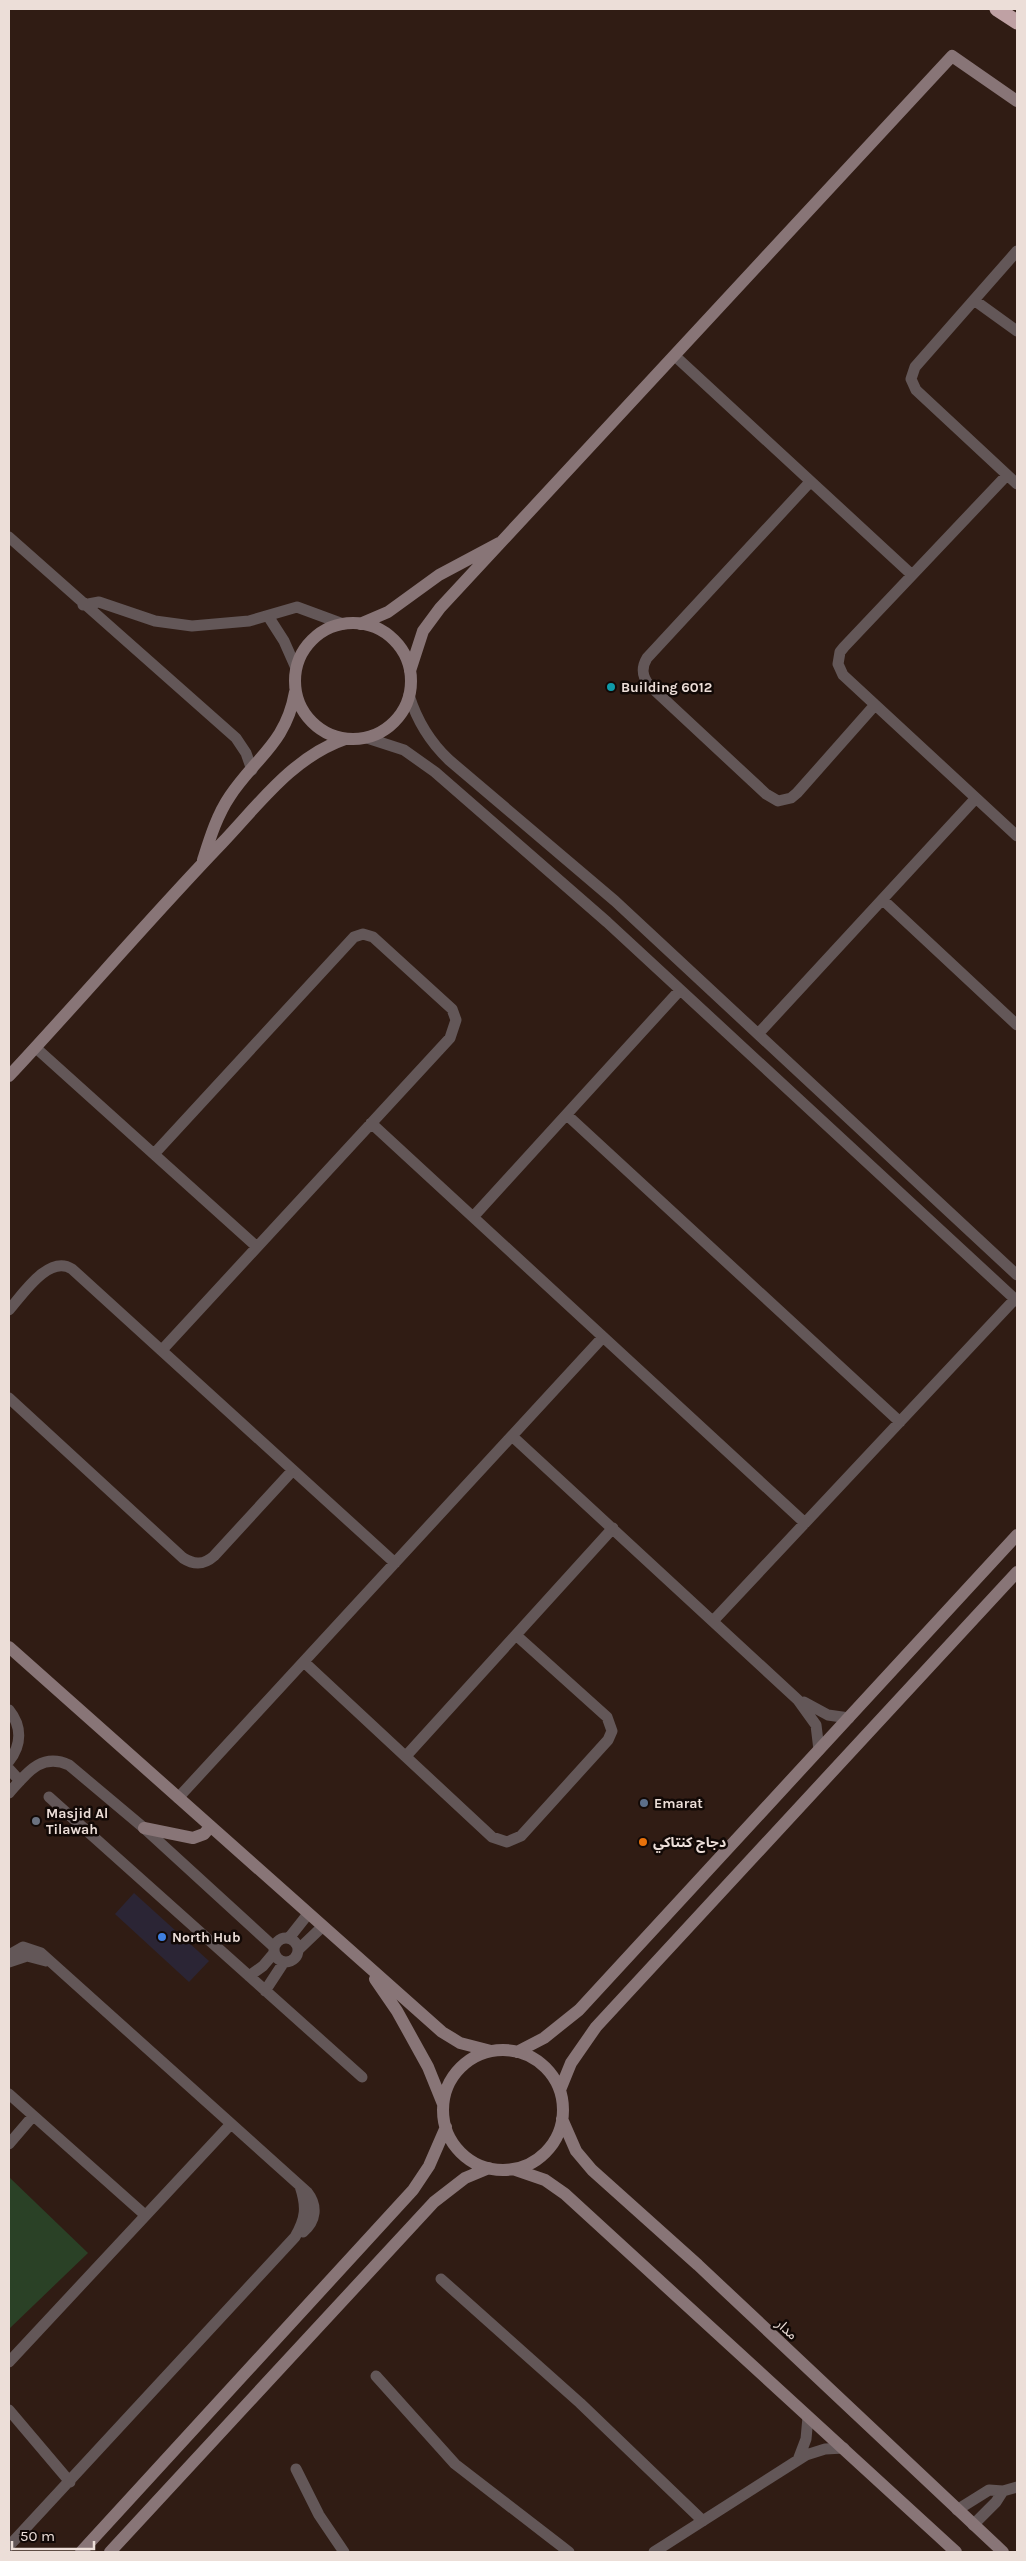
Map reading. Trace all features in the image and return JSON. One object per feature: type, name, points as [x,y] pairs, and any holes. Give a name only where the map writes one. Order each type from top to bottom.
[{"type":"highway","points":[[997,9],[1017,22]]},
{"type":"highway","points":[[1011,9],[1017,13]]},
{"type":"street","points":[[295,692],[305,714],[313,723],[333,736],[345,739],[367,738],[379,733],[398,718],[409,695],[410,671],[417,644],[431,619],[952,56],[1017,101]]},
{"type":"street","points":[[1017,251],[915,367],[911,379],[916,390],[1017,484]]},
{"type":"street","points":[[974,300],[1017,331]]},
{"type":"street","points":[[675,356],[911,574]]},
{"type":"street","points":[[1007,475],[911,574],[844,647],[838,658],[843,676],[1017,836]]},
{"type":"street","points":[[810,482],[647,658],[644,663],[643,674],[649,685],[766,794],[778,801],[792,798],[874,706]]},
{"type":"street","points":[[9,537],[83,605],[236,738],[246,753],[252,770]]},
{"type":"street","points":[[360,624],[388,612],[439,575],[502,542]]},
{"type":"street","points":[[83,605],[99,602],[155,621],[192,626],[230,624],[268,616],[297,607],[344,624],[360,624],[378,630],[393,639],[401,649],[410,671]]},
{"type":"street","points":[[268,616],[284,641],[296,668]]},
{"type":"street","points":[[201,865],[222,808],[237,785],[273,746],[283,729],[295,692],[296,668],[308,644],[318,634],[344,624]]},
{"type":"street","points":[[409,695],[421,726],[445,756],[615,901],[1017,1275]]},
{"type":"street","points":[[367,738],[404,750],[425,763],[680,990],[1016,1300],[713,1621]]},
{"type":"street","points":[[9,1076],[201,865],[293,768],[317,750],[345,739]]},
{"type":"street","points":[[758,1034],[976,798]]},
{"type":"street","points":[[883,900],[1017,1025]]},
{"type":"street","points":[[154,1154],[350,940],[363,934],[377,940],[448,1004],[456,1020],[450,1038],[162,1350]]},
{"type":"street","points":[[473,1217],[680,990]]},
{"type":"street","points":[[36,1048],[257,1246]]},
{"type":"street","points":[[567,1115],[900,1422]]},
{"type":"street","points":[[371,1123],[805,1523]]},
{"type":"street","points":[[9,1310],[48,1268],[63,1265],[72,1269],[395,1563]]},
{"type":"street","points":[[178,1798],[603,1337]]},
{"type":"street","points":[[9,1398],[183,1558],[193,1563],[204,1562],[214,1556],[293,1470]]},
{"type":"street","points":[[512,1436],[798,1700],[816,1725],[819,1750]]},
{"type":"street","points":[[406,1756],[518,1636],[613,1528]]},
{"type":"street","points":[[518,2052],[544,2038],[579,2010],[1017,1536]]},
{"type":"street","points":[[513,2169],[531,2163],[546,2152],[557,2137],[562,2119],[560,2090],[571,2063],[596,2027],[1017,1572]]},
{"type":"street","points":[[304,1662],[497,1840],[513,1841],[522,1836],[608,1740],[612,1731],[607,1716],[518,1636]]},
{"type":"street","points":[[9,1647],[442,2032],[460,2043],[491,2051],[518,2052],[543,2066],[560,2090]]},
{"type":"street","points":[[798,1700],[821,1713],[849,1718]]},
{"type":"street","points":[[9,1710],[18,1724],[20,1733],[16,1750],[9,1761]]},
{"type":"street","points":[[9,1793],[39,1763],[54,1760],[62,1762],[75,1770],[144,1828],[274,1950],[277,1959],[284,1962],[294,1959],[299,1949],[322,1927]]},
{"type":"street","points":[[9,1769],[20,1781]]},
{"type":"street","points":[[49,1797],[362,2077]]},
{"type":"street","points":[[144,1828],[193,1838],[204,1834],[210,1827]]},
{"type":"street","points":[[289,1938],[308,1914]]},
{"type":"street","points":[[249,1976],[263,1966],[281,1938],[289,1938],[296,1943],[299,1949]]},
{"type":"street","points":[[335,1938],[349,1956],[377,1981],[392,2001],[428,2067],[443,2104],[446,2127],[453,2143],[465,2156],[489,2168],[513,2169],[544,2180],[566,2194],[956,2552]]},
{"type":"street","points":[[9,1955],[17,1949],[29,1948],[40,1953],[300,2186],[310,2196],[314,2212],[308,2227],[295,2237],[9,2546]]},
{"type":"street","points":[[9,1962],[27,1956],[50,1963]]},
{"type":"street","points":[[265,1991],[284,1962]]},
{"type":"street","points":[[443,2104],[448,2086],[458,2070],[473,2058],[491,2051]]},
{"type":"street","points":[[9,2094],[145,2215]]},
{"type":"street","points":[[9,2144],[33,2116]]},
{"type":"street","name":"مدار","points":[[562,2119],[576,2151],[592,2170],[698,2265],[1003,2552]]},
{"type":"street","points":[[9,2362],[230,2125]]},
{"type":"street","points":[[81,2552],[412,2190],[432,2160],[446,2127]]},
{"type":"street","points":[[110,2552],[434,2202],[465,2178],[489,2168]]},
{"type":"street","points":[[441,2280],[580,2403],[703,2521]]},
{"type":"street","points":[[376,2376],[455,2464],[569,2552]]},
{"type":"street","points":[[9,2410],[70,2482]]},
{"type":"street","points":[[798,2460],[806,2439],[808,2416]]},
{"type":"street","points":[[654,2552],[798,2460],[825,2449],[844,2448]]},
{"type":"street","points":[[296,2469],[319,2514],[344,2552]]},
{"type":"street","points":[[957,2510],[989,2490],[1004,2491],[1017,2487]]},
{"type":"street","points":[[973,2525],[1004,2491]]},
{"type":"shaded area","name":"North Hub","points":[[134,1893],[209,1961],[189,1982],[115,1914]]},
{"type":"green space","points":[[9,2177],[88,2253],[9,2329]]},
{"type":"place","name":"Building 6012","points":[[611,687]]},
{"type":"place","name":"Emarat","points":[[644,1803]]},
{"type":"place","name":"Masjid Al Tilawah","points":[[36,1821]]},
{"type":"place","name":"دجاج كنتاكي","points":[[643,1842]]},
{"type":"place","name":"North Hub","points":[[162,1937]]}]
